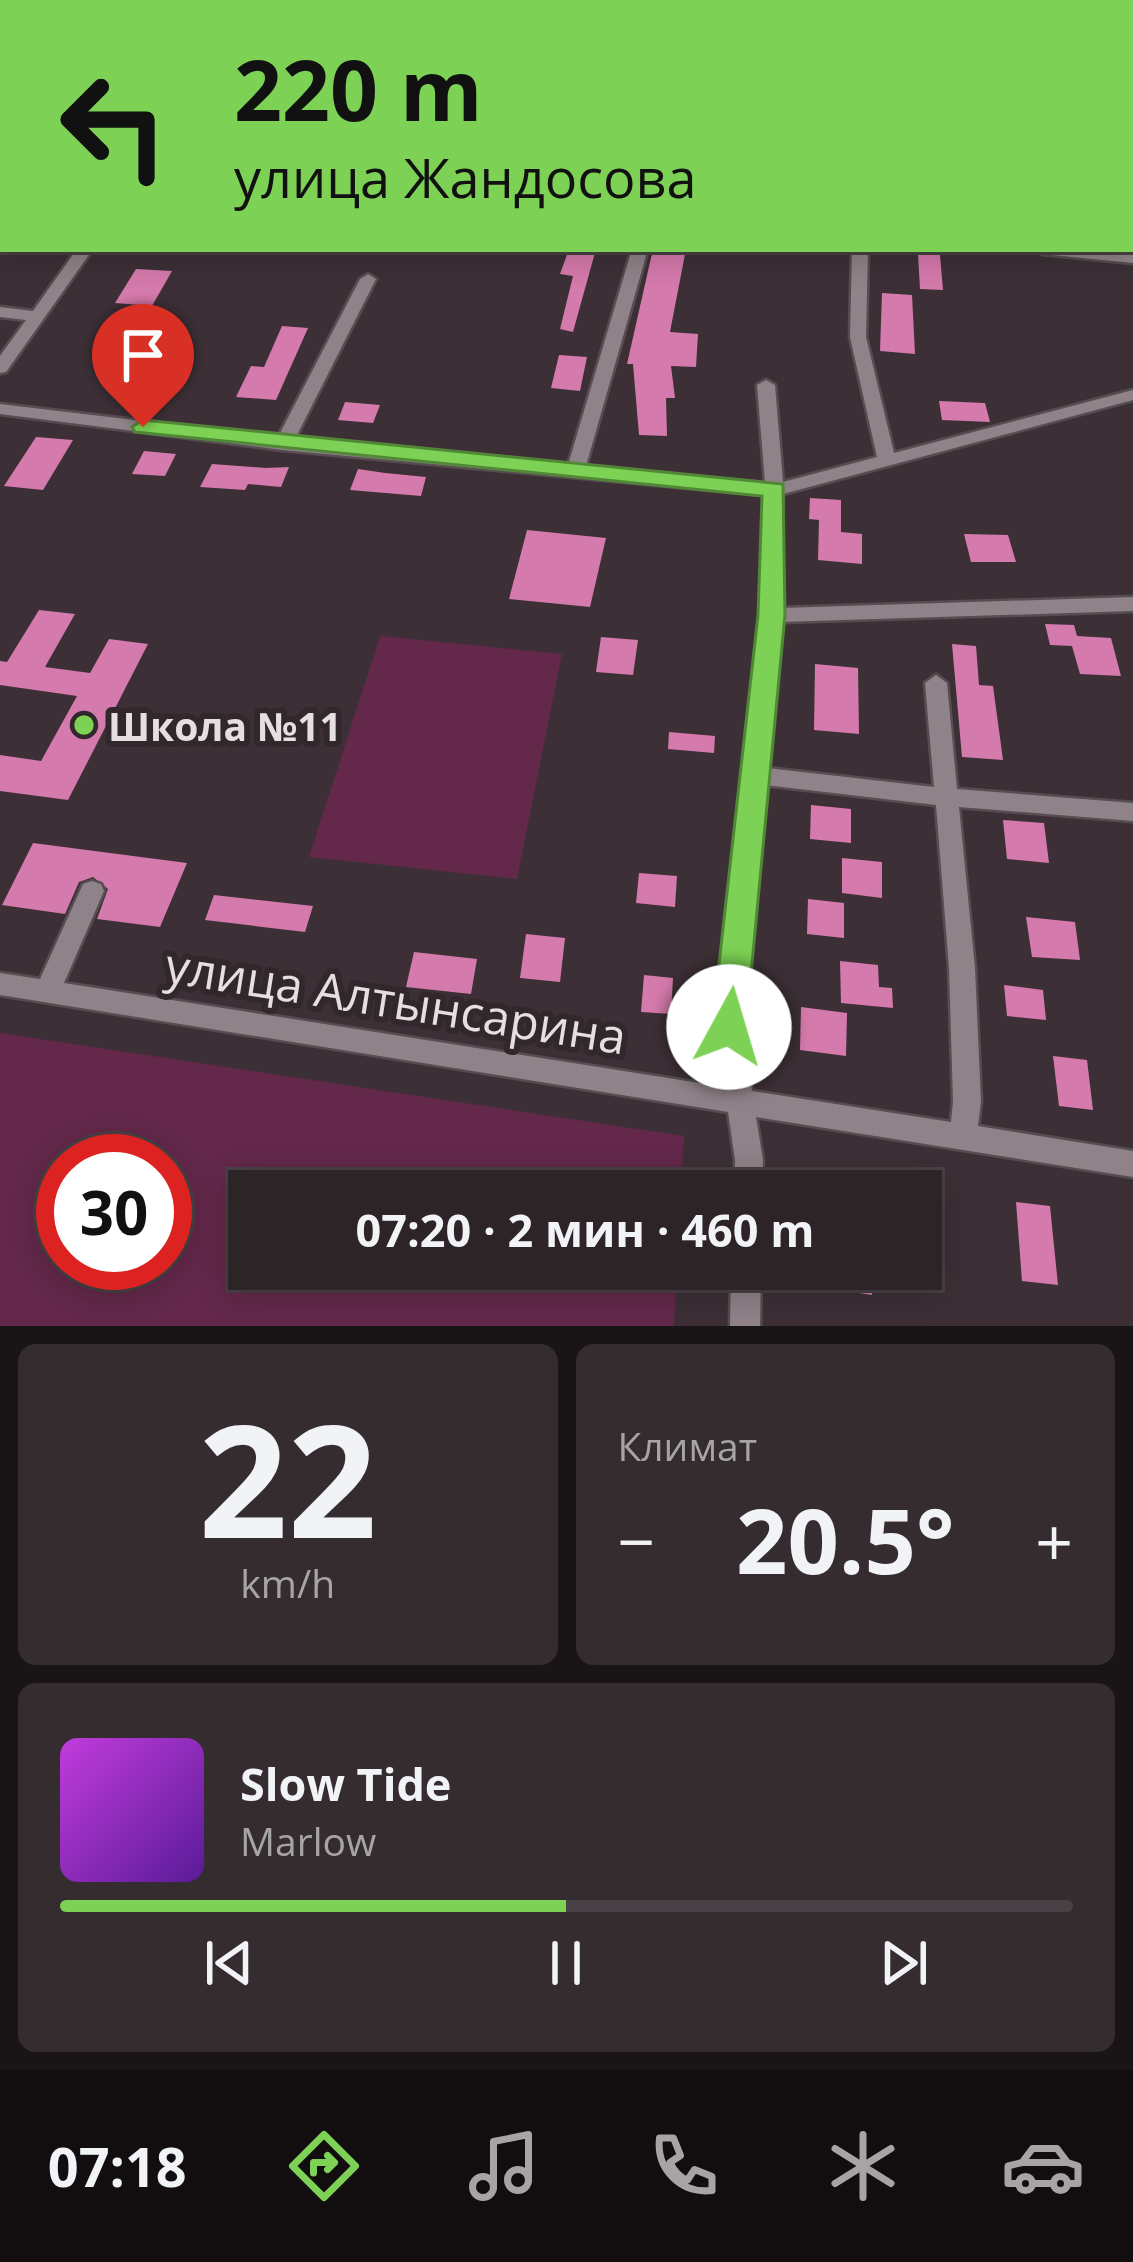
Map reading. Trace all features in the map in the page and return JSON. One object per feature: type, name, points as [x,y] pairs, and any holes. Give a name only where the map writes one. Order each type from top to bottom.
[{"type":"street","points":[[0,368],[83,252]]},
{"type":"street","points":[[575,471],[639,252]]},
{"type":"street","points":[[860,252],[858,337],[887,461]]},
{"type":"street","points":[[1072,252],[1133,258]]},
{"type":"street","points":[[283,444],[368,279]]},
{"type":"street","points":[[0,312],[37,316]]},
{"type":"street","points":[[749,1170],[729,1027],[772,615],[774,490],[766,385]]},
{"type":"street","points":[[1,411],[283,444],[774,490],[1133,395]]},
{"type":"street","points":[[772,615],[1133,604]]},
{"type":"street","points":[[936,683],[950,798],[964,1012],[967,1101],[963,1136]]},
{"type":"street","points":[[755,775],[950,798],[1133,812]]},
{"type":"street","points":[[47,992],[92,890]]},
{"type":"street","name":"улица Алтынсарина","points":[[0,984],[1133,1164]]},
{"type":"street","points":[[745,1326],[746,1290]]},
{"type":"shaded area","points":[[380,636],[562,654],[517,879],[309,857]]},
{"type":"shaded area","points":[[0,1033],[684,1136],[682,1170],[228,1170],[228,1290],[676,1290],[674,1326],[0,1326]]},
{"type":"building","points":[[568,252],[595,252],[573,332],[560,329],[573,276],[560,274]]},
{"type":"building","points":[[652,252],[685,252],[670,332],[698,334],[696,367],[671,366],[675,398],[666,398],[667,436],[639,435],[633,364],[627,364]]},
{"type":"building","points":[[918,254],[940,255],[943,290],[920,289]]},
{"type":"building","points":[[136,269],[172,271],[152,306],[115,303]]},
{"type":"building","points":[[882,293],[912,295],[915,354],[880,351]]},
{"type":"building","points":[[282,326],[308,328],[276,400],[236,397],[251,366],[264,367]]},
{"type":"building","points":[[559,355],[587,357],[580,391],[551,388]]},
{"type":"building","points":[[939,401],[985,403],[990,422],[942,420]]},
{"type":"building","points":[[345,402],[380,405],[373,423],[338,420]]},
{"type":"building","points":[[36,437],[73,440],[43,490],[4,486]]},
{"type":"building","points":[[144,451],[176,454],[165,476],[132,474]]},
{"type":"building","points":[[212,464],[289,467],[281,487],[200,487]]},
{"type":"building","points":[[358,469],[426,477],[421,496],[350,490]]},
{"type":"building","points":[[810,498],[841,500],[841,532],[862,534],[862,564],[818,560],[819,520],[809,519]]},
{"type":"building","points":[[527,530],[606,538],[590,607],[509,599]]},
{"type":"building","points":[[964,534],[1008,535],[1016,562],[971,562]]},
{"type":"building","name":"Школа №11","points":[[39,610],[75,614],[45,667],[90,673],[109,639],[148,644],[68,800],[0,791],[0,755],[41,761],[77,696],[0,685],[0,661],[7,662]]},
{"type":"building","points":[[1045,624],[1074,625],[1077,636],[1111,638],[1121,676],[1080,674],[1072,646],[1050,645]]},
{"type":"building","points":[[601,637],[638,640],[633,675],[596,672]]},
{"type":"building","points":[[952,644],[976,646],[979,685],[993,686],[1003,760],[962,757]]},
{"type":"building","points":[[815,664],[858,668],[859,734],[814,730]]},
{"type":"building","points":[[669,732],[715,736],[714,753],[668,749]]},
{"type":"building","points":[[811,805],[851,809],[851,843],[810,839]]},
{"type":"building","points":[[1003,820],[1044,823],[1049,863],[1007,859]]},
{"type":"building","points":[[33,843],[187,863],[160,927],[97,919],[108,889],[93,877],[79,882],[65,914],[2,905]]},
{"type":"building","points":[[842,858],[882,862],[882,898],[842,893]]},
{"type":"building","points":[[639,873],[677,876],[675,907],[636,903]]},
{"type":"building","points":[[214,895],[313,906],[305,932],[205,920]]},
{"type":"building","points":[[808,899],[844,903],[844,938],[807,934]]},
{"type":"building","points":[[1026,917],[1075,922],[1080,960],[1032,957]]},
{"type":"building","points":[[526,934],[565,938],[560,982],[520,978]]},
{"type":"building","points":[[414,952],[477,959],[471,994],[406,987]]},
{"type":"building","points":[[840,961],[878,965],[879,987],[892,988],[893,1008],[841,1003]]},
{"type":"building","points":[[644,975],[673,978],[671,1014],[641,1012]]},
{"type":"building","points":[[1004,985],[1043,990],[1046,1020],[1007,1016]]},
{"type":"building","points":[[801,1007],[847,1013],[846,1056],[800,1050]]},
{"type":"building","points":[[1053,1056],[1087,1060],[1093,1110],[1059,1106]]},
{"type":"building","points":[[1016,1202],[1050,1206],[1058,1285],[1022,1281]]},
{"type":"place","name":"Школа №11","points":[[84,725]]},
{"type":"route","points":[[143,427],[774,490],[772,615],[729,1027]]}]
